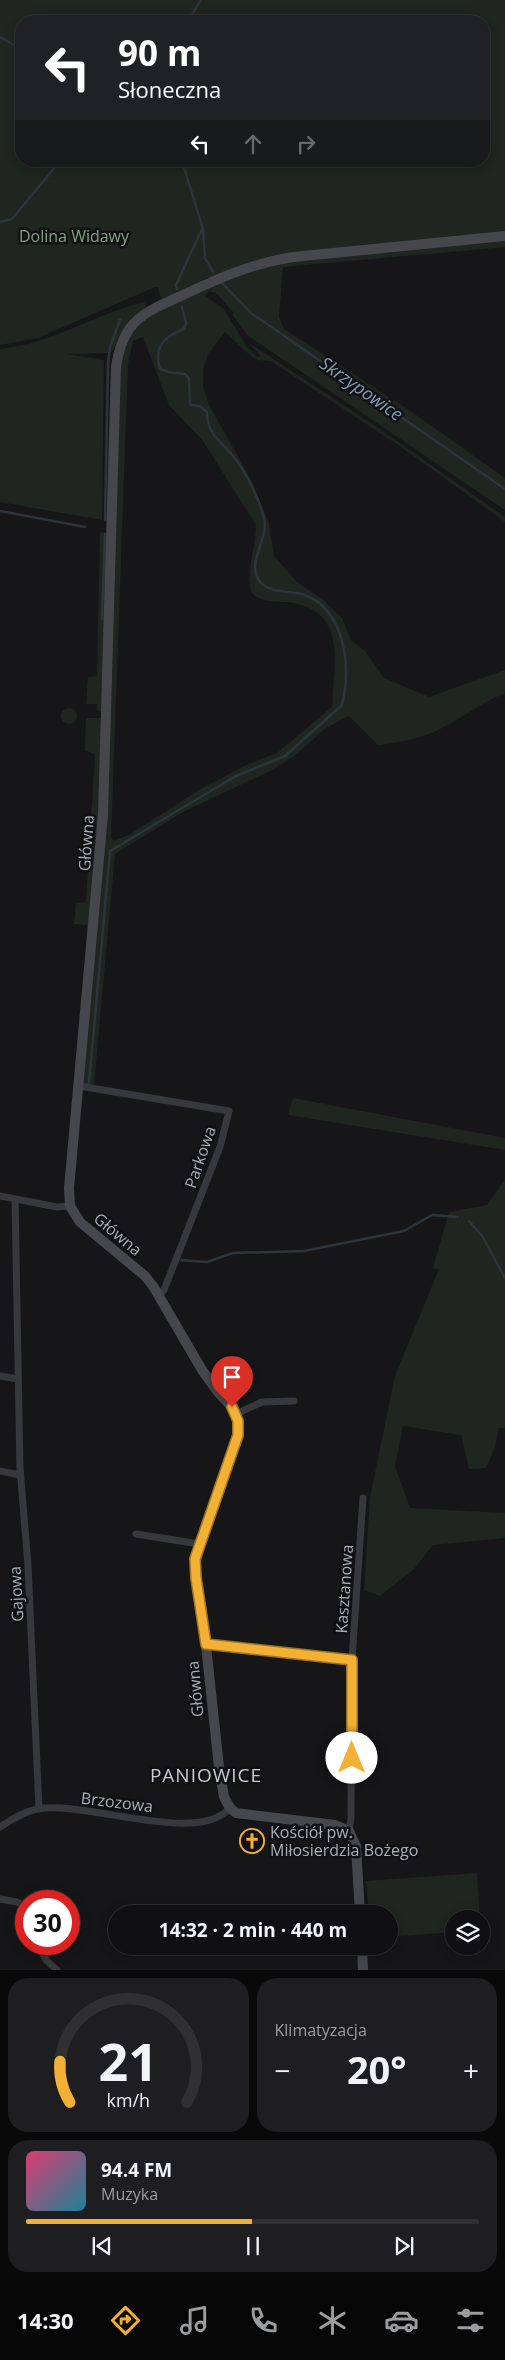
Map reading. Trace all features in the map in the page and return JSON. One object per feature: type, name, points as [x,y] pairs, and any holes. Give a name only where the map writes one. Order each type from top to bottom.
[{"type":"street","name":"Główna","points":[[230,1808],[224,1797],[218,1767],[206,1644],[195,1568],[199,1544],[238,1435],[236,1414],[210,1381],[159,1296],[144,1276],[80,1222],[70,1206],[69,1188],[103,814],[116,367],[124,336],[131,326],[149,311],[223,275],[252,265],[293,257],[505,236]]},
{"type":"street","name":"Parkowa","points":[[79,1086],[229,1111],[220,1148],[164,1290],[159,1296]]},
{"type":"street","points":[[0,1196],[56,1206],[70,1206]]},
{"type":"street","name":"Gajowa","points":[[15,1199],[20,1475],[28,1565],[39,1808]]},
{"type":"street","points":[[0,1376],[18,1379]]},
{"type":"street","points":[[236,1414],[262,1402],[294,1401]]},
{"type":"street","points":[[0,1471],[20,1475]]},
{"type":"street","name":"Kasztanowa","points":[[349,1831],[351,1818],[352,1660],[363,1498]]},
{"type":"street","points":[[136,1534],[199,1544]]},
{"type":"street","points":[[206,1644],[352,1660]]},
{"type":"street","name":"Brzozowa","points":[[0,1827],[39,1808],[78,1810],[189,1823],[219,1818],[230,1808]]},
{"type":"street","points":[[230,1808],[236,1813],[249,1816],[335,1825],[349,1831],[356,1846],[359,1905]]},
{"type":"street","points":[[0,1899],[15,1902]]},
{"type":"street","points":[[44,1955],[57,1970]]},
{"type":"street","points":[[362,1955],[363,1970]]},
{"type":"green space","name":"Dolina Widawy","points":[[0,0],[505,0],[505,247],[283,267],[279,317],[284,329],[412,412],[505,478],[505,510],[247,335],[232,314],[234,313],[217,294],[209,291],[206,296],[224,309],[247,347],[257,357],[260,355],[249,343],[377,427],[505,517],[505,522],[401,447],[271,361],[258,360],[251,356],[225,332],[208,354],[203,369],[203,386],[209,405],[250,478],[269,524],[274,556],[298,583],[322,599],[342,618],[351,640],[365,651],[384,678],[429,697],[505,670],[505,693],[436,731],[393,743],[378,745],[349,716],[326,728],[293,757],[270,771],[181,813],[115,854],[94,1085],[84,1084],[83,1080],[102,875],[118,368],[125,343],[142,321],[213,282],[208,277],[164,300],[160,296],[158,287],[155,287],[38,338],[0,345]],"holes":[[[143,337],[169,405],[203,441],[256,525],[250,567],[251,592],[263,600],[287,602],[307,607],[320,615],[329,626],[335,656],[332,707],[277,753],[244,766],[199,790],[129,835],[113,841],[111,837],[128,364],[133,341]]]},
{"type":"green space","points":[[144,302],[147,307],[127,325],[110,353],[67,354],[104,360],[102,520],[0,502],[0,349],[38,341],[117,310]]},
{"type":"green space","points":[[100,532],[108,533],[104,708],[100,712],[97,711],[97,704],[86,704],[88,677],[97,676]]},
{"type":"green space","points":[[66,708],[72,708],[77,713],[75,722],[66,724],[61,719],[61,713]]},
{"type":"green space","points":[[86,718],[102,718],[101,815],[89,925],[74,924],[76,903],[86,902],[95,754],[85,751]]},
{"type":"green space","points":[[293,1098],[505,1138],[505,1150],[288,1115]]},
{"type":"green space","points":[[505,1180],[505,1428],[499,1428],[495,1447],[486,1468],[469,1469],[461,1435],[403,1426],[395,1466],[410,1508],[505,1513],[505,1538],[433,1545],[414,1569],[380,1596],[364,1590],[370,1497],[395,1376],[439,1269],[433,1268],[449,1212],[487,1205]]},
{"type":"green space","points":[[477,1873],[479,1910],[445,1910],[445,1933],[398,1936],[398,1905],[368,1905],[366,1881]]},
{"type":"waterway","points":[[192,15],[201,0]]},
{"type":"waterway","points":[[0,37],[15,46]]},
{"type":"waterway","name":"Skrzypowice","points":[[0,222],[12,219],[55,167]]},
{"type":"waterway","name":"Skrzypowice","points":[[184,167],[203,229],[205,258],[213,272]]},
{"type":"waterway","points":[[177,289],[176,285],[202,229]]},
{"type":"waterway","name":"Skrzypowice","points":[[222,283],[251,313],[505,489]]},
{"type":"waterway","points":[[89,1083],[110,851],[236,776],[285,756],[342,705],[345,690],[345,658],[337,627],[319,603],[305,595],[279,591],[266,587],[261,583],[257,577],[255,563],[265,525],[262,510],[247,477],[238,462],[215,437],[209,426],[207,412],[200,406],[190,405],[189,379],[185,374],[160,369],[158,354],[162,343],[171,335],[184,329],[186,323],[182,307]]},
{"type":"waterway","points":[[105,520],[108,364],[110,347],[120,320]]},
{"type":"waterway","points":[[0,511],[85,527]]},
{"type":"waterway","points":[[102,619],[105,534]]},
{"type":"waterway","points":[[181,1260],[207,1262],[233,1253],[304,1251],[404,1231],[432,1215],[458,1217]]},
{"type":"waterway","points":[[469,1221],[483,1237],[505,1278]]},
{"type":"place","name":"Kościół pw. Miłosierdzia Bożego","points":[[252,1841]]},
{"type":"district","name":"PANIOWICE","points":[[206,1775]]},
{"type":"route","points":[[232,1407],[238,1421],[238,1435],[195,1559],[197,1590],[206,1644],[352,1660],[352,1758]]}]
